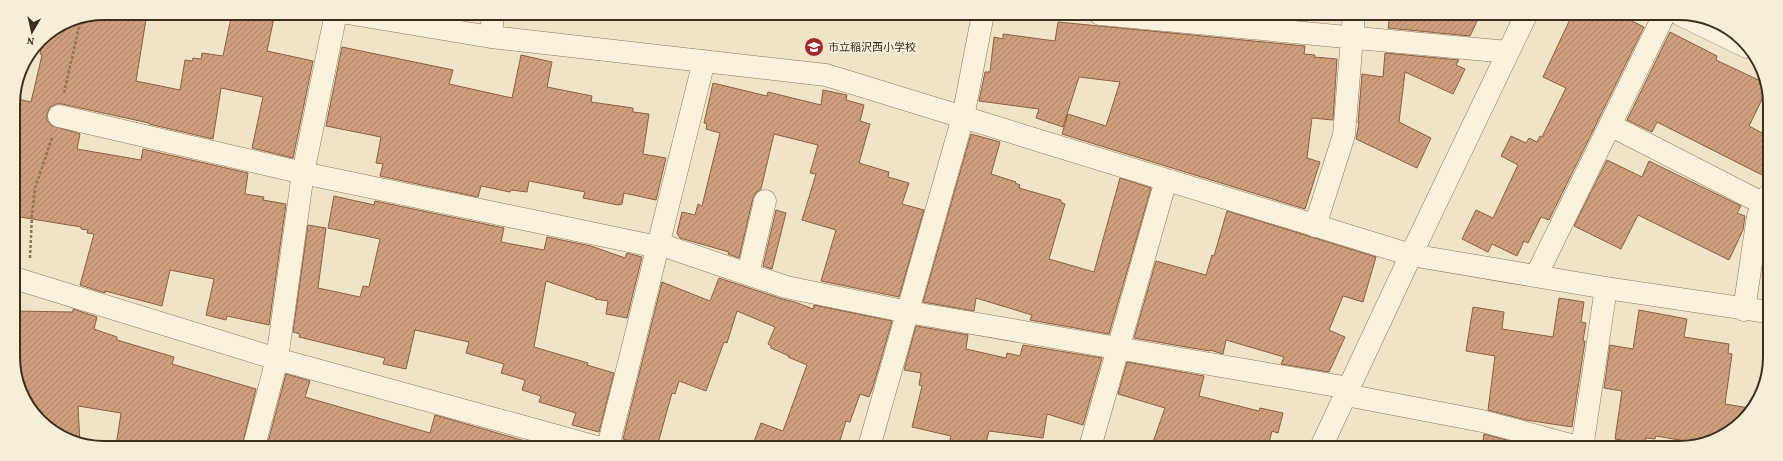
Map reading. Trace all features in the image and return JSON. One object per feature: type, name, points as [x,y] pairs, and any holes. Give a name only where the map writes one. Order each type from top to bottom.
[{"type":"street","points":[[255,441],[277,358],[303,173],[335,20]]},
{"type":"street","points":[[389,20],[491,37],[826,75],[1411,255],[1606,288],[1744,310],[1763,312]]},
{"type":"street","points":[[491,37],[492,20]]},
{"type":"street","points":[[871,441],[963,117],[982,20]]},
{"type":"street","points":[[1163,20],[1508,52]]},
{"type":"street","points":[[1315,226],[1344,135],[1354,20]]},
{"type":"street","points":[[1324,441],[1524,20]]},
{"type":"street","points":[[1536,276],[1662,20]]},
{"type":"street","points":[[1696,22],[1733,40]]},
{"type":"street","points":[[609,441],[704,61]]},
{"type":"street","points":[[59,116],[303,173],[658,246],[748,274],[786,288],[908,312],[1118,349],[1347,392],[1482,421],[1556,441]]},
{"type":"street","points":[[1610,126],[1763,199]]},
{"type":"street","points":[[1092,441],[1166,180]]},
{"type":"street","points":[[748,274],[765,201]]},
{"type":"street","points":[[1744,310],[1758,216],[1763,206]]},
{"type":"street","points":[[22,280],[277,358],[575,441]]},
{"type":"street","points":[[1583,441],[1606,288]]},
{"type":"path","points":[[22,280],[35,188],[59,116],[80,24]]},
{"type":"building","points":[[104,20],[146,20],[136,81],[180,90],[185,60],[192,61],[193,58],[201,59],[202,53],[223,56],[231,20],[274,20],[267,51],[313,61],[293,158],[252,148],[263,97],[221,88],[213,139],[62,104],[56,104],[50,107],[47,114],[47,120],[51,125],[80,134],[77,149],[141,160],[143,149],[248,173],[245,194],[264,197],[263,200],[286,204],[269,325],[227,316],[226,320],[206,315],[214,279],[170,270],[162,306],[105,291],[105,293],[80,285],[94,234],[87,233],[88,230],[81,229],[81,227],[20,217],[20,100],[31,102],[42,55],[40,54],[40,52],[52,52],[52,38],[72,26]]},
{"type":"building","points":[[1389,20],[1478,20],[1470,36],[1388,28]]},
{"type":"building","points":[[1570,20],[1630,20],[1644,27],[1549,220],[1541,217],[1528,243],[1524,241],[1517,256],[1492,244],[1488,252],[1462,239],[1476,210],[1493,218],[1518,165],[1501,156],[1511,136],[1526,143],[1529,138],[1537,142],[1540,136],[1542,137],[1566,88],[1543,77]]},
{"type":"building","points":[[1058,22],[1305,46],[1304,54],[1315,55],[1314,57],[1337,59],[1333,120],[1312,118],[1307,158],[1320,162],[1305,209],[1062,134],[1068,114],[1106,126],[1120,82],[1079,77],[1063,127],[1036,118],[1039,109],[979,101],[985,72],[990,72],[994,37],[1003,39],[1003,34],[1055,41]]},
{"type":"building","points":[[1670,32],[1717,56],[1716,60],[1760,81],[1763,98],[1749,126],[1763,133],[1763,175],[1657,122],[1652,132],[1627,120]]},
{"type":"building","points":[[342,47],[453,70],[449,84],[512,98],[521,55],[552,62],[547,87],[592,96],[591,102],[633,108],[633,112],[649,114],[643,154],[666,158],[656,200],[624,193],[622,204],[618,205],[583,198],[585,192],[529,181],[527,192],[511,190],[510,192],[481,186],[478,197],[380,176],[383,164],[376,163],[381,137],[326,126]]},
{"type":"building","points":[[1385,53],[1459,60],[1456,65],[1465,69],[1453,94],[1405,72],[1399,122],[1431,138],[1417,168],[1356,139],[1359,123],[1362,74],[1383,77]]},
{"type":"building","points":[[713,83],[767,96],[768,92],[821,105],[823,90],[847,95],[846,100],[864,105],[860,121],[870,124],[859,163],[889,172],[888,177],[909,183],[902,204],[924,210],[899,297],[821,281],[836,230],[802,220],[816,174],[810,173],[818,145],[774,134],[761,189],[753,198],[739,258],[728,254],[729,252],[680,238],[677,233],[682,212],[695,215],[698,204],[702,206],[720,133],[706,129],[707,124],[704,123]]},
{"type":"building","points":[[971,134],[1000,142],[991,174],[1016,182],[1015,183],[1020,185],[1019,188],[1061,200],[1061,202],[1065,204],[1049,259],[1094,272],[1120,178],[1151,188],[1109,334],[1030,320],[1032,315],[976,298],[974,311],[923,302]]},
{"type":"building","points":[[1607,160],[1642,177],[1649,161],[1741,206],[1737,213],[1745,216],[1743,230],[1729,260],[1638,215],[1621,249],[1574,226]]},
{"type":"building","points":[[334,196],[374,205],[375,201],[504,228],[501,242],[544,250],[547,237],[591,246],[625,258],[627,253],[642,257],[627,318],[606,314],[608,301],[595,299],[596,298],[546,281],[534,347],[588,363],[587,365],[614,373],[599,432],[572,425],[576,413],[539,402],[541,396],[522,390],[525,380],[501,373],[504,364],[466,353],[469,342],[415,330],[406,369],[383,364],[385,358],[299,337],[300,334],[293,332],[308,225],[326,228],[318,288],[360,297],[363,286],[369,287],[380,239],[328,228]]},
{"type":"building","points":[[776,210],[786,213],[772,269],[763,266]]},
{"type":"building","points":[[1227,211],[1376,257],[1363,302],[1343,296],[1329,330],[1345,337],[1329,372],[1281,364],[1284,357],[1226,340],[1223,354],[1210,350],[1134,338],[1156,261],[1206,275],[1212,255],[1214,256]]},
{"type":"building","points":[[719,278],[813,309],[814,305],[892,321],[869,397],[860,394],[850,422],[846,421],[840,441],[754,441],[761,423],[783,431],[807,365],[771,348],[768,344],[775,327],[737,311],[727,343],[724,342],[706,391],[679,381],[675,394],[672,393],[659,441],[630,441],[623,439],[662,282],[710,301]]},
{"type":"building","points":[[1559,298],[1584,302],[1581,322],[1586,323],[1583,341],[1585,341],[1572,427],[1526,420],[1488,410],[1495,356],[1466,351],[1473,307],[1504,312],[1502,329],[1553,337]]},
{"type":"building","points":[[73,309],[97,317],[94,329],[117,337],[117,340],[174,357],[172,364],[256,389],[243,441],[117,441],[121,413],[78,406],[80,437],[62,430],[53,424],[37,408],[31,399],[23,379],[20,357],[20,311],[73,312]]},
{"type":"building","points":[[1639,310],[1687,319],[1684,337],[1729,344],[1728,353],[1732,354],[1725,404],[1746,408],[1726,427],[1706,437],[1685,441],[1656,436],[1655,439],[1646,438],[1646,441],[1627,441],[1615,439],[1622,391],[1604,388],[1610,345],[1633,349]]},
{"type":"building","points":[[916,326],[968,335],[966,349],[1006,358],[1007,353],[1020,356],[1023,345],[1102,358],[1083,425],[1047,414],[1043,438],[989,431],[986,441],[950,441],[951,436],[912,427],[922,386],[919,385],[921,373],[904,370]]},
{"type":"building","points":[[1127,362],[1204,376],[1199,396],[1259,411],[1260,408],[1283,413],[1278,433],[1272,431],[1270,441],[1153,441],[1165,408],[1118,394]]},
{"type":"building","points":[[286,374],[310,381],[305,397],[430,433],[435,415],[525,441],[268,441]]},
{"type":"building","points":[[1484,434],[1510,441],[1483,441]]},
{"type":"place","name":"市立稲沢西小学校","points":[[814,47]]}]
